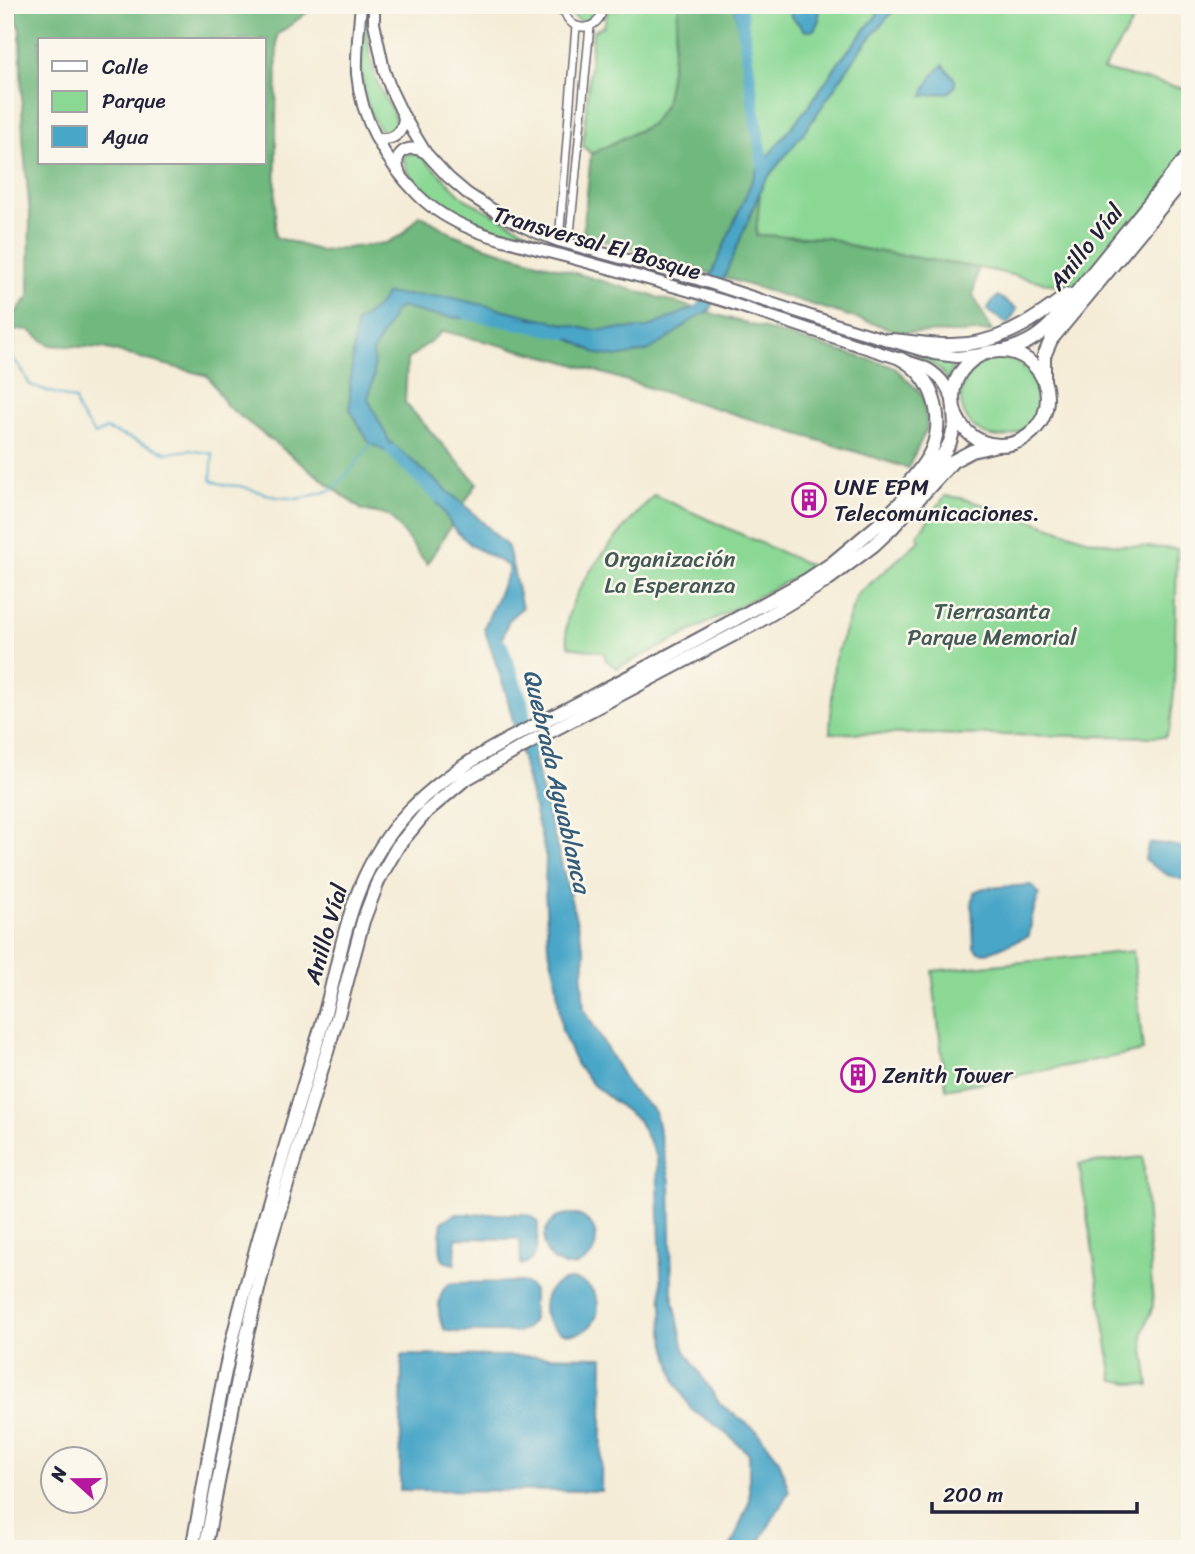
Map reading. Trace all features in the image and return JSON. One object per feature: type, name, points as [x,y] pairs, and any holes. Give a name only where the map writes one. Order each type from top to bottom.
[{"type":"highway","name":"Anillo Víal","points":[[1003,351],[1026,343],[1042,332],[1190,153]]},
{"type":"highway","name":"Anillo Víal","points":[[1044,381],[1044,361],[1051,340],[1190,172]]},
{"type":"highway","points":[[889,340],[945,345],[978,343],[998,338],[1040,315],[1093,272]]},
{"type":"highway","points":[[992,351],[1014,353],[1034,366],[1044,381],[1047,400],[1044,414],[1038,426],[1023,439],[997,445],[983,442],[970,435],[961,425],[954,407],[954,387],[969,362],[982,354],[992,351]]},
{"type":"highway","points":[[890,511],[896,498],[928,458],[937,431],[937,411],[932,393],[922,376],[901,359]]},
{"type":"highway","name":"Anillo Víal","points":[[537,732],[628,677],[807,580],[831,564],[878,525],[928,475],[944,453],[954,431],[954,407]]},
{"type":"highway","name":"Anillo Víal","points":[[192,1549],[229,1356],[256,1249],[324,1016],[343,936],[354,902],[377,853],[410,810],[457,770],[499,752],[756,623],[823,583],[874,545],[910,510],[953,461],[972,451],[997,445]]},
{"type":"highway","name":"Anillo Víal","points":[[205,1549],[246,1339],[268,1248],[370,900],[390,859],[427,811],[499,752]]},
{"type":"main road","name":"Transversal El Bosque","points":[[360,5],[358,75],[368,120],[392,165],[420,197],[440,212],[479,232],[723,301],[928,368],[938,375],[948,389],[954,407]]},
{"type":"main road","name":"Transversal El Bosque","points":[[374,5],[374,23],[384,70],[403,115],[426,153],[449,177],[484,205],[533,231],[564,242],[727,288],[841,326],[942,355],[957,357],[982,354]]},
{"type":"main road","points":[[376,138],[387,140],[397,135],[403,126],[403,115]]},
{"type":"main road","points":[[401,176],[397,162],[404,151],[413,148],[426,153]]},
{"type":"street","points":[[530,5],[564,8],[568,20],[576,26],[594,24],[600,18],[603,5]]},
{"type":"street","points":[[564,242],[576,26]]},
{"type":"street","points":[[564,242],[590,26]]},
{"type":"green space","points":[[13,5],[317,5],[277,35],[275,237],[321,251],[386,243],[402,235],[420,215],[453,234],[487,247],[894,367],[923,395],[927,428],[908,468],[560,360],[443,331],[407,360],[405,403],[477,483],[427,564],[390,516],[362,510],[227,406],[208,376],[103,348],[49,345],[28,329],[5,332],[5,324],[29,297],[30,215],[23,139],[20,30]]},
{"type":"green space","points":[[366,5],[372,62],[379,87],[395,118],[395,131],[391,134],[384,134],[377,125],[364,92],[360,44]]},
{"type":"green space","points":[[570,5],[599,5],[594,17],[584,22],[575,17]]},
{"type":"green space","points":[[609,5],[679,5],[665,104],[652,124],[591,154],[583,146],[593,31],[604,26]]},
{"type":"green space","points":[[679,5],[734,5],[763,162],[756,235],[828,238],[857,248],[978,268],[973,295],[992,331],[901,332],[583,234],[591,154],[652,124],[665,104]]},
{"type":"green space","points":[[744,5],[885,5],[765,161],[757,131]]},
{"type":"green space","points":[[898,5],[1143,5],[1103,70],[1190,90],[1190,154],[1081,291],[990,270],[857,248],[828,238],[756,235],[759,196],[764,182],[806,130],[861,49]]},
{"type":"green space","points":[[417,152],[465,199],[524,230],[572,250],[481,224],[448,208],[432,197],[408,171],[404,155]]},
{"type":"green space","points":[[911,355],[961,362],[951,370],[948,384],[938,368]]},
{"type":"green space","points":[[1000,359],[1015,362],[1028,370],[1036,383],[1039,398],[1036,413],[1028,426],[1015,434],[1000,437],[985,434],[972,426],[964,413],[961,398],[964,383],[972,370],[985,362]]},
{"type":"green space","name":"Organización La Esperanza","points":[[654,495],[814,567],[617,668],[606,660],[604,653],[569,646],[566,628],[571,608],[594,566]]},
{"type":"green space","name":"Tierrasanta Parque Memorial","points":[[945,496],[1007,512],[1089,540],[1177,549],[1174,693],[1170,728],[1165,737],[830,733],[834,662],[857,595],[920,540],[917,536]]},
{"type":"green space","points":[[1133,951],[1143,1051],[946,1089],[932,971]]},
{"type":"green space","points":[[1143,1157],[1153,1306],[1142,1334],[1149,1386],[1113,1380],[1079,1164]]},
{"type":"water","points":[[788,5],[819,5],[819,20],[814,30],[805,31],[791,16]]},
{"type":"water","points":[[885,5],[898,5],[861,49],[806,130],[764,182],[711,309],[647,351],[617,357],[598,354],[533,319],[459,318],[427,314],[402,307],[395,311],[373,352],[374,376],[368,399],[389,441],[471,511],[508,547],[522,608],[509,619],[502,639],[585,953],[582,980],[584,1009],[629,1087],[655,1112],[670,1181],[672,1292],[684,1349],[720,1404],[757,1431],[779,1460],[789,1491],[754,1549],[728,1549],[749,1502],[749,1454],[721,1429],[690,1408],[675,1380],[663,1333],[657,1157],[638,1120],[593,1085],[576,1064],[562,1031],[555,974],[548,946],[546,857],[506,693],[484,628],[510,568],[472,546],[454,529],[427,486],[404,463],[368,441],[350,409],[356,323],[376,308],[386,294],[449,297],[591,330],[647,328],[698,306],[757,169]]},
{"type":"water","points":[[943,65],[955,79],[955,86],[950,92],[923,96],[931,79]]},
{"type":"water","points":[[998,296],[1017,309],[1008,324],[987,310]]},
{"type":"water","points":[[1149,844],[1190,848],[1190,882],[1168,875],[1145,861]]},
{"type":"water","points":[[1032,885],[1039,894],[1029,936],[987,953],[974,948],[974,892],[983,888]]},
{"type":"water","points":[[455,1214],[524,1214],[533,1217],[538,1223],[537,1243],[532,1259],[521,1265],[520,1239],[456,1238],[455,1264],[445,1262],[440,1248],[442,1224]]},
{"type":"water","points":[[570,1214],[589,1221],[596,1240],[589,1259],[570,1266],[551,1259],[544,1240],[551,1221]]},
{"type":"water","points":[[571,1280],[590,1288],[598,1307],[590,1326],[571,1334],[552,1326],[544,1307],[552,1288]]},
{"type":"water","points":[[523,1282],[533,1291],[533,1320],[527,1328],[519,1332],[445,1330],[440,1318],[439,1304],[447,1286],[452,1283]]},
{"type":"water","points":[[402,1355],[603,1357],[601,1491],[400,1490]]},
{"type":"waterway","points":[[740,5],[764,169]]},
{"type":"waterway","name":"Quebrada Aguablanca","points":[[468,314],[567,333]]},
{"type":"waterway","points":[[5,342],[14,340],[11,355],[30,385],[75,400],[78,411],[95,435],[106,429],[168,453],[189,450],[213,454],[211,480],[224,485],[240,486],[276,497],[300,499],[332,490],[372,443]]},
{"type":"waterway","name":"Quebrada Aguablanca","points":[[391,450],[438,496]]},
{"type":"waterway","name":"Quebrada Aguablanca","points":[[502,646],[522,701],[531,753]]},
{"type":"place","name":"UNE EPM Telecomunicaciones.","points":[[809,500]]},
{"type":"place","name":"Zenith Tower","points":[[858,1075]]}]
